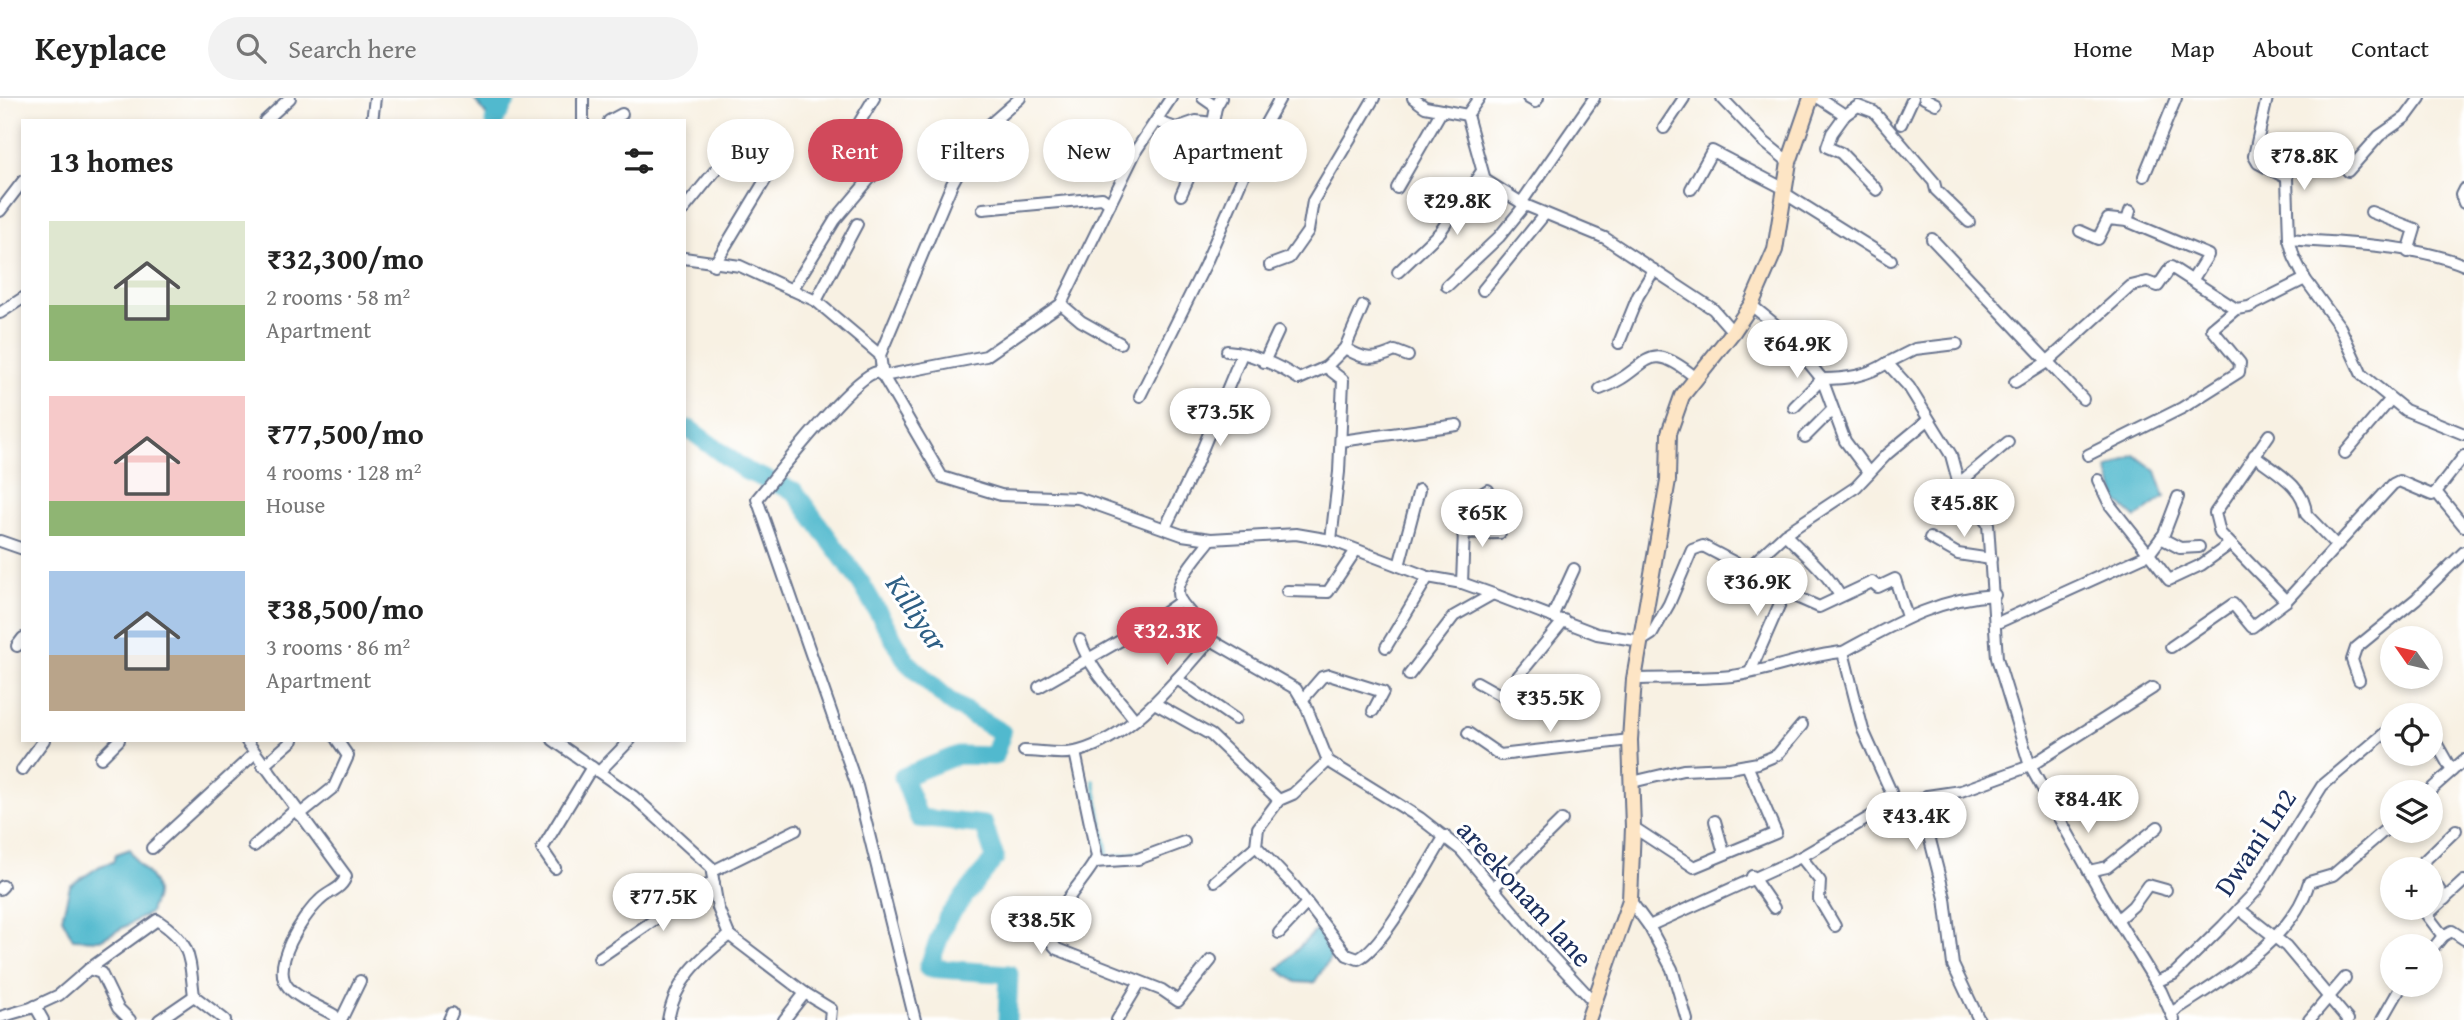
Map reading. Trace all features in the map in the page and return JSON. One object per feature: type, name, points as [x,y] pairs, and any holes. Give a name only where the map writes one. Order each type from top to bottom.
[{"type":"main road","points":[[1588,1020],[1630,900],[1633,827],[1630,740],[1634,678],[1668,480],[1669,433],[1682,396],[1751,305],[1775,250],[1789,162],[1811,98]]},
{"type":"street","points":[[267,119],[290,98]]},
{"type":"street","points":[[372,119],[375,98]]},
{"type":"street","points":[[583,98],[583,119]]},
{"type":"street","points":[[861,119],[874,98]]},
{"type":"street","points":[[1020,98],[988,126],[968,154],[952,184],[880,355],[883,376],[942,477],[1001,495],[1078,498],[1165,528],[1211,539],[1296,534],[1331,540],[1428,578],[1462,583],[1597,634],[1641,641],[1652,634],[1669,604],[1692,550],[1703,547],[1785,592],[1819,607],[1872,582],[1878,587],[1895,579],[1907,617]]},
{"type":"street","points":[[1157,119],[1171,98]]},
{"type":"street","points":[[1203,98],[1218,103]]},
{"type":"street","points":[[1140,396],[1205,265],[1265,123],[1280,98]]},
{"type":"street","points":[[1270,265],[1289,258],[1308,231],[1313,201],[1374,98]]},
{"type":"street","points":[[1413,98],[1425,107],[1467,115]]},
{"type":"street","points":[[1467,115],[1479,98]]},
{"type":"street","points":[[1528,98],[1535,102],[1538,98]]},
{"type":"street","points":[[1447,286],[1499,237],[1594,98]]},
{"type":"street","points":[[1664,128],[1684,98]]},
{"type":"street","points":[[1722,98],[1763,141],[1789,162]]},
{"type":"street","points":[[1819,98],[1845,115]]},
{"type":"street","points":[[1901,124],[1913,98]]},
{"type":"street","points":[[1924,98],[1936,104]]},
{"type":"street","points":[[2144,176],[2176,98]]},
{"type":"street","points":[[2267,98],[2254,156],[2258,163],[2287,178],[2289,239],[2305,279],[2340,327],[2362,375],[2404,410],[2464,433]]},
{"type":"street","points":[[2348,171],[2379,136],[2406,117],[2420,98]]},
{"type":"street","points":[[1877,190],[1841,153],[1827,147],[1832,133],[1845,115],[1858,106],[1874,113],[1934,182],[1936,190],[1969,222]]},
{"type":"street","points":[[1397,188],[1442,110]]},
{"type":"street","points":[[613,119],[622,114]]},
{"type":"street","points":[[1467,115],[1485,180],[1544,215],[1605,238],[1713,309],[1733,332]]},
{"type":"street","points":[[915,1020],[857,786],[757,499],[844,395],[870,373],[877,372],[883,376],[986,356],[1061,304],[1136,149],[1149,131]]},
{"type":"street","points":[[1691,189],[1712,151],[1785,191],[1891,260]]},
{"type":"street","points":[[1398,272],[1440,232],[1482,171]]},
{"type":"street","points":[[686,207],[707,181]]},
{"type":"street","points":[[714,265],[764,182]]},
{"type":"street","points":[[792,290],[835,220],[867,182]]},
{"type":"street","points":[[1181,195],[1187,182]]},
{"type":"street","points":[[0,211],[21,184]]},
{"type":"street","points":[[2464,189],[2461,195],[2464,203]]},
{"type":"street","points":[[983,209],[1102,198],[1110,204]]},
{"type":"street","points":[[2371,212],[2415,229],[2408,252]]},
{"type":"street","points":[[1483,290],[1544,215]]},
{"type":"street","points":[[2080,230],[2098,239],[2108,219],[2129,216],[2208,255],[2193,279]]},
{"type":"street","points":[[816,301],[857,224]]},
{"type":"street","points":[[1932,239],[2083,399]]},
{"type":"street","points":[[2289,239],[2408,252],[2464,265]]},
{"type":"street","points":[[686,258],[714,265],[740,266],[816,301],[880,355]]},
{"type":"street","points":[[2015,382],[2047,362],[2131,286],[2147,282],[2158,286],[2171,267],[2236,309]]},
{"type":"street","points":[[1619,342],[1637,296],[1654,270]]},
{"type":"street","points":[[2088,456],[2182,408],[2239,372],[2240,363],[2212,329],[2236,309],[2249,307],[2305,279]]},
{"type":"street","points":[[0,313],[21,299]]},
{"type":"street","points":[[1061,304],[1081,321],[1119,343]]},
{"type":"street","points":[[1751,305],[1782,330],[1822,379],[1845,441],[1869,473]]},
{"type":"street","points":[[1227,351],[1264,362],[1299,379],[1326,368],[1345,348],[1363,306]]},
{"type":"street","points":[[1264,362],[1278,332]]},
{"type":"street","points":[[1794,407],[1822,379],[1849,378],[1875,371],[1915,349],[1957,344]]},
{"type":"street","points":[[1345,348],[1361,358],[1378,359],[1395,351],[1408,356]]},
{"type":"street","points":[[1165,528],[1195,467],[1242,354]]},
{"type":"street","points":[[1600,389],[1614,384],[1651,357],[1671,358],[1696,379]]},
{"type":"street","points":[[1887,363],[1909,387],[1951,454],[1958,484],[1971,506],[1988,524],[1995,595],[1997,658],[2030,766],[2117,920],[2156,982],[2173,1017],[2249,960],[2297,914],[2304,902],[2309,882],[2333,875],[2380,835]]},
{"type":"street","points":[[1326,368],[1343,380],[1341,441],[1331,540]]},
{"type":"street","points":[[2345,453],[2390,400]]},
{"type":"street","points":[[1805,437],[1832,410]]},
{"type":"street","points":[[1747,569],[1785,534],[1856,486],[1928,420]]},
{"type":"street","points":[[1341,441],[1457,425]]},
{"type":"street","points":[[2269,435],[2215,513],[2220,533],[2286,601]]},
{"type":"street","points":[[1958,484],[2008,442]]},
{"type":"street","points":[[2253,455],[2296,488],[2306,503],[2306,514],[2336,545]]},
{"type":"street","points":[[2171,647],[2233,604],[2252,627],[2286,601],[2386,490],[2399,481],[2432,495],[2464,456]]},
{"type":"street","points":[[2098,480],[2110,505],[2169,580],[2201,565],[2230,544]]},
{"type":"street","points":[[1399,566],[1419,490]]},
{"type":"street","points":[[1462,583],[1465,504],[1488,490]]},
{"type":"street","points":[[2436,492],[2464,526]]},
{"type":"street","points":[[1995,624],[2149,554],[2161,538],[2178,497]]},
{"type":"street","points":[[1463,534],[1500,533]]},
{"type":"street","points":[[1785,534],[1812,564],[1830,578],[1840,596]]},
{"type":"street","points":[[1930,538],[1958,554],[1991,559]]},
{"type":"street","points":[[2161,538],[2180,548],[2199,547]]},
{"type":"street","points":[[1211,539],[1178,582],[1181,601],[1199,620],[1211,640],[1296,690],[1304,702],[1328,761],[1293,794],[1279,800],[1258,828],[1256,846],[1215,881]]},
{"type":"street","points":[[0,541],[21,549]]},
{"type":"street","points":[[1287,591],[1328,592],[1356,550]]},
{"type":"street","points":[[2359,680],[2352,660],[2356,648],[2416,599],[2464,552]]},
{"type":"street","points":[[1552,617],[1574,569]]},
{"type":"street","points":[[1385,647],[1428,578]]},
{"type":"street","points":[[1750,673],[1785,592]]},
{"type":"street","points":[[1409,675],[1454,616],[1493,594]]},
{"type":"street","points":[[1634,678],[1750,673],[1843,652],[1907,617],[1965,597],[1995,595]]},
{"type":"street","points":[[1039,688],[1146,626],[1181,601]]},
{"type":"street","points":[[1478,682],[1502,696],[1564,620]]},
{"type":"street","points":[[1080,639],[1087,660],[1135,720]]},
{"type":"street","points":[[1024,751],[1075,752],[1135,720],[1156,704],[1211,640]]},
{"type":"street","points":[[1843,652],[1863,730],[1891,792],[1892,806]]},
{"type":"street","points":[[1304,702],[1322,677],[1329,675],[1383,692],[1373,710]]},
{"type":"street","points":[[1177,679],[1235,719]]},
{"type":"street","points":[[1649,926],[1700,904],[1752,876],[1801,857],[1892,806],[1908,808],[1927,796],[1961,791],[2030,766],[2153,688]]},
{"type":"street","points":[[1156,704],[1211,735],[1279,800]]},
{"type":"street","points":[[1632,782],[1683,770],[1747,765],[1777,755],[1802,725]]},
{"type":"street","points":[[1468,733],[1500,755],[1630,740]]},
{"type":"street","name":"Dwani Ln2","points":[[2156,982],[2174,974],[2239,909],[2283,850],[2322,786],[2380,737]]},
{"type":"street","points":[[22,770],[43,742]]},
{"type":"street","points":[[101,758],[117,742]]},
{"type":"street","points":[[247,742],[297,813],[346,876],[344,883],[321,898],[303,919],[286,951],[282,976],[288,987],[339,1020],[360,981]]},
{"type":"street","points":[[263,766],[290,742]]},
{"type":"street","points":[[254,846],[339,780],[348,755],[338,742]]},
{"type":"street","points":[[556,742],[633,796],[713,877],[718,908],[729,935],[805,993],[831,1009],[830,1020]]},
{"type":"street","points":[[555,868],[542,849],[595,770],[628,742]]},
{"type":"street","points":[[1075,752],[1097,853],[1095,862],[1054,920],[1050,940],[1057,949],[1162,990],[1178,1001],[1212,960]]},
{"type":"street","points":[[152,848],[255,753]]},
{"type":"street","points":[[2443,755],[2452,771]]},
{"type":"street","points":[[2442,780],[2464,760]]},
{"type":"street","name":"areekonam lane","points":[[1328,761],[1444,836],[1594,1002]]},
{"type":"street","points":[[1633,827],[1694,867],[1776,832],[1747,765]]},
{"type":"street","points":[[1927,796],[1928,832],[1945,898],[1953,965],[1979,1020]]},
{"type":"street","points":[[1493,888],[1562,820]]},
{"type":"street","points":[[1715,821],[1724,853]]},
{"type":"street","points":[[2089,871],[2108,867],[2158,827]]},
{"type":"street","points":[[598,958],[713,877],[796,830]]},
{"type":"street","points":[[2428,857],[2456,830]]},
{"type":"street","points":[[1256,846],[1307,903],[1347,955],[1358,959],[1395,917],[1444,836]]},
{"type":"street","points":[[1095,862],[1138,859],[1184,842]]},
{"type":"street","points":[[1801,857],[1819,881],[1819,899],[1835,926]]},
{"type":"street","points":[[1752,876],[1774,908]]},
{"type":"street","points":[[2464,881],[2427,915],[2444,936],[2452,931],[2464,939]]},
{"type":"street","points":[[2117,920],[2133,906],[2148,885],[2166,890]]},
{"type":"street","points":[[1630,900],[1649,926],[1672,969],[1687,1020]]},
{"type":"street","points":[[1279,933],[1307,903]]},
{"type":"street","points":[[2239,909],[2286,946],[2348,1020]]},
{"type":"street","points":[[0,1017],[59,995],[89,969],[157,920],[178,934],[189,951],[194,996],[225,1020]]},
{"type":"street","points":[[668,1020],[682,981],[692,966],[729,935]]},
{"type":"street","points":[[89,969],[101,973],[118,1008],[130,1020]]},
{"type":"street","points":[[2309,1020],[2345,978]]},
{"type":"street","points":[[1117,1020],[1140,982]]},
{"type":"street","points":[[784,1020],[805,993]]},
{"type":"street","points":[[159,1020],[194,996]]},
{"type":"street","points":[[2382,1020],[2395,997]]},
{"type":"street","points":[[35,1006],[43,1020]]},
{"type":"water","points":[[473,98],[508,98],[492,119],[489,119]]},
{"type":"water","points":[[2135,455],[2156,471],[2165,497],[2136,518],[2118,502],[2107,469]]},
{"type":"water","points":[[130,849],[154,884],[156,894],[150,913],[100,940],[73,939],[62,918],[70,886],[100,866],[113,862],[116,854]]},
{"type":"water","points":[[1318,928],[1334,952],[1314,983],[1296,982],[1278,969]]},
{"type":"waterway","name":"Killiyar","points":[[495,119],[508,98]]},
{"type":"waterway","name":"Killiyar","points":[[686,430],[689,429],[746,471],[794,491],[861,583],[907,662],[950,702],[1002,733],[994,756],[958,755],[903,777],[919,818],[984,825],[995,858],[947,918],[928,968],[1009,974],[1007,1020]]},
{"type":"waterway","points":[[1094,781],[1108,858]]},
{"type":"waterway","points":[[1115,856],[1149,851]]}]
